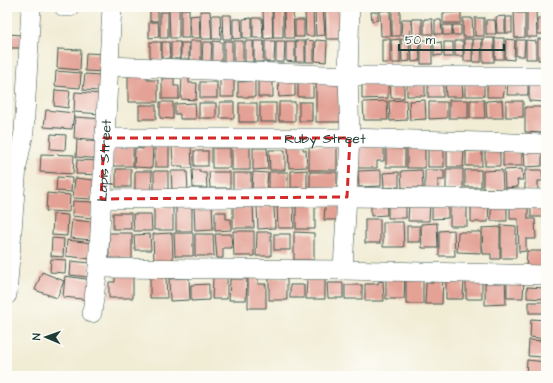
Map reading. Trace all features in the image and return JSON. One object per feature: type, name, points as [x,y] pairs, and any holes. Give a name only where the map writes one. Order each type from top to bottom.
[{"type":"street","points":[[7,295],[18,166],[24,132],[31,7]]},
{"type":"street","points":[[64,7],[70,7]]},
{"type":"street","name":"Lapis Street","points":[[92,313],[98,268],[112,7]]},
{"type":"street","points":[[343,270],[350,138],[348,76],[350,7]]},
{"type":"street","points":[[109,66],[348,76],[546,76]]},
{"type":"street","name":"Ruby Street","points":[[104,138],[350,138],[546,144]]},
{"type":"street","points":[[101,199],[347,197],[546,199]]},
{"type":"street","points":[[98,268],[343,270],[546,275]]},
{"type":"highlighted area","points":[[104,138],[350,138],[347,197],[101,199]]},
{"type":"building","points":[[344,7],[348,39],[326,39],[325,8]]},
{"type":"building","points":[[392,7],[400,7],[400,36],[392,36]]},
{"type":"building","points":[[169,9],[179,9],[179,38],[170,38]]},
{"type":"building","points":[[181,9],[189,9],[189,38],[181,38]]},
{"type":"building","points":[[272,9],[273,38],[264,39],[263,10]]},
{"type":"building","points":[[273,9],[283,9],[283,38],[273,38]]},
{"type":"building","points":[[284,9],[293,9],[294,38],[285,38]]},
{"type":"building","points":[[323,9],[325,35],[316,36],[315,10]]},
{"type":"building","points":[[150,10],[158,10],[158,21],[150,21]]},
{"type":"building","points":[[305,10],[313,10],[314,36],[306,36]]},
{"type":"building","points":[[390,10],[391,36],[381,36],[380,11]]},
{"type":"building","points":[[200,11],[210,11],[212,39],[201,39]]},
{"type":"building","points":[[527,11],[536,11],[537,37],[527,37]]},
{"type":"building","points":[[160,12],[168,12],[168,38],[160,38]]},
{"type":"building","points":[[371,12],[378,12],[378,20],[372,21]]},
{"type":"building","points":[[461,12],[461,23],[443,23],[443,13]]},
{"type":"building","points":[[514,13],[525,13],[525,37],[515,38]]},
{"type":"building","points":[[199,15],[200,38],[191,38],[190,16]]},
{"type":"building","points":[[212,15],[220,15],[221,39],[212,39]]},
{"type":"building","points":[[222,15],[231,15],[232,39],[223,39]]},
{"type":"building","points":[[505,16],[505,33],[497,33],[496,17]]},
{"type":"building","points":[[506,17],[512,17],[512,33],[506,33]]},
{"type":"building","points":[[252,18],[252,38],[243,38],[243,19]]},
{"type":"building","points":[[253,18],[262,18],[263,38],[253,38]]},
{"type":"building","points":[[463,18],[472,18],[473,37],[463,37]]},
{"type":"building","points":[[475,18],[484,18],[484,36],[475,36]]},
{"type":"building","points":[[538,18],[546,18],[546,34],[538,34]]},
{"type":"building","points":[[233,19],[241,19],[242,38],[233,39]]},
{"type":"building","points":[[402,19],[411,19],[410,35],[401,35]]},
{"type":"building","points":[[412,19],[422,19],[422,34],[413,35]]},
{"type":"building","points":[[424,19],[432,19],[433,34],[424,34]]},
{"type":"building","points":[[295,20],[304,20],[304,37],[295,37]]},
{"type":"building","points":[[435,20],[441,20],[442,34],[435,34]]},
{"type":"building","points":[[486,20],[495,20],[496,34],[486,34]]},
{"type":"building","points":[[149,22],[158,22],[159,37],[149,38]]},
{"type":"building","points":[[443,25],[452,25],[452,35],[443,35]]},
{"type":"building","points":[[453,25],[461,25],[461,35],[452,35]]},
{"type":"building","points":[[7,34],[22,35],[21,48],[7,48]]},
{"type":"building","points":[[483,38],[494,38],[494,62],[483,62]]},
{"type":"building","points":[[495,38],[504,38],[504,59],[495,59]]},
{"type":"building","points":[[382,39],[390,39],[390,63],[382,63]]},
{"type":"building","points":[[400,39],[400,63],[392,63],[391,40]]},
{"type":"building","points":[[401,39],[409,39],[410,61],[402,62]]},
{"type":"building","points":[[411,39],[419,39],[420,61],[412,62]]},
{"type":"building","points":[[464,39],[472,39],[472,61],[464,61]]},
{"type":"building","points":[[473,39],[482,39],[481,62],[473,62]]},
{"type":"building","points":[[506,39],[515,40],[514,60],[505,59]]},
{"type":"building","points":[[538,39],[544,39],[544,60],[538,60]]},
{"type":"building","points":[[306,40],[314,41],[314,62],[306,62]]},
{"type":"building","points":[[316,40],[327,41],[326,62],[315,61]]},
{"type":"building","points":[[421,40],[432,40],[432,64],[421,64]]},
{"type":"building","points":[[516,40],[525,40],[524,56],[516,56]]},
{"type":"building","points":[[526,40],[536,41],[536,59],[526,59]]},
{"type":"building","points":[[190,41],[201,41],[201,62],[190,62]]},
{"type":"building","points":[[213,41],[222,42],[222,62],[213,62]]},
{"type":"building","points":[[224,41],[232,41],[232,62],[224,62]]},
{"type":"building","points":[[234,41],[243,41],[243,62],[234,62]]},
{"type":"building","points":[[245,41],[253,41],[253,62],[245,62]]},
{"type":"building","points":[[254,41],[264,41],[263,62],[254,62]]},
{"type":"building","points":[[265,41],[275,41],[274,62],[265,62]]},
{"type":"building","points":[[276,41],[285,41],[284,62],[276,62]]},
{"type":"building","points":[[286,41],[295,41],[295,62],[286,61]]},
{"type":"building","points":[[296,41],[305,41],[305,62],[296,62]]},
{"type":"building","points":[[455,41],[463,41],[463,56],[455,56]]},
{"type":"building","points":[[150,42],[161,42],[161,60],[150,60]]},
{"type":"building","points":[[162,42],[169,42],[170,58],[162,59]]},
{"type":"building","points":[[171,42],[180,42],[180,59],[171,59]]},
{"type":"building","points":[[203,42],[212,42],[211,62],[202,62]]},
{"type":"building","points":[[441,42],[442,55],[434,56],[434,43]]},
{"type":"building","points":[[444,42],[453,42],[453,57],[444,57]]},
{"type":"building","points":[[181,43],[189,43],[189,59],[181,59]]},
{"type":"building","points":[[58,49],[81,50],[80,70],[57,68]]},
{"type":"building","points":[[86,53],[107,54],[106,72],[85,71]]},
{"type":"building","points":[[7,69],[10,69],[9,82],[7,82]]},
{"type":"building","points":[[56,71],[81,73],[80,88],[55,86]]},
{"type":"building","points":[[85,74],[101,75],[100,91],[83,90]]},
{"type":"building","points":[[313,74],[313,97],[298,97],[298,75]]},
{"type":"building","points":[[128,75],[147,75],[147,80],[158,80],[158,102],[128,102]]},
{"type":"building","points":[[182,75],[189,75],[189,83],[197,83],[196,100],[181,99]]},
{"type":"building","points":[[316,76],[341,76],[341,122],[316,122]]},
{"type":"building","points":[[528,76],[528,95],[507,95],[508,80]]},
{"type":"building","points":[[162,78],[174,78],[174,86],[179,86],[179,99],[162,99]]},
{"type":"building","points":[[220,78],[234,78],[234,97],[220,97]]},
{"type":"building","points":[[529,79],[546,85],[546,102],[529,101]]},
{"type":"building","points":[[258,80],[273,81],[273,97],[258,97]]},
{"type":"building","points":[[278,80],[295,80],[295,96],[279,97]]},
{"type":"building","points":[[255,81],[255,97],[238,97],[238,82]]},
{"type":"building","points":[[407,81],[425,81],[425,96],[407,96]]},
{"type":"building","points":[[445,81],[462,81],[463,97],[446,97]]},
{"type":"building","points":[[465,81],[484,81],[484,96],[465,96]]},
{"type":"building","points":[[487,81],[506,82],[503,97],[487,97]]},
{"type":"building","points":[[200,82],[217,82],[217,98],[200,98]]},
{"type":"building","points":[[388,82],[388,98],[362,99],[362,83]]},
{"type":"building","points":[[428,82],[443,82],[443,97],[428,97]]},
{"type":"building","points":[[390,83],[404,83],[404,98],[391,98]]},
{"type":"building","points":[[55,90],[70,91],[68,108],[54,106]]},
{"type":"building","points":[[75,92],[103,94],[101,114],[74,112]]},
{"type":"building","points":[[406,100],[407,120],[390,121],[389,101]]},
{"type":"building","points":[[425,100],[426,119],[410,120],[409,101]]},
{"type":"building","points":[[449,100],[468,100],[468,118],[449,118]]},
{"type":"building","points":[[470,100],[484,100],[485,118],[470,118]]},
{"type":"building","points":[[502,100],[503,118],[487,118],[486,101]]},
{"type":"building","points":[[387,101],[388,120],[364,120],[363,102]]},
{"type":"building","points":[[506,101],[523,101],[523,117],[506,117]]},
{"type":"building","points":[[160,102],[173,102],[173,119],[160,118]]},
{"type":"building","points":[[220,102],[234,102],[234,118],[220,118]]},
{"type":"building","points":[[279,102],[295,102],[295,121],[279,121]]},
{"type":"building","points":[[299,102],[312,102],[312,121],[299,121]]},
{"type":"building","points":[[429,102],[447,102],[447,118],[429,119]]},
{"type":"building","points":[[195,103],[196,119],[180,119],[180,114],[175,114],[175,104]]},
{"type":"building","points":[[199,103],[216,103],[216,118],[199,118]]},
{"type":"building","points":[[239,103],[257,103],[257,122],[239,122]]},
{"type":"building","points":[[260,103],[276,103],[276,122],[260,122]]},
{"type":"building","points":[[139,105],[156,105],[156,119],[139,119]]},
{"type":"building","points":[[525,107],[545,107],[544,133],[525,132]]},
{"type":"building","points":[[46,110],[74,113],[72,129],[44,127]]},
{"type":"building","points":[[75,117],[103,119],[101,140],[74,138]]},
{"type":"building","points":[[51,134],[66,135],[65,150],[50,149]]},
{"type":"building","points":[[77,140],[103,142],[102,159],[76,157]]},
{"type":"building","points":[[112,143],[133,143],[133,166],[112,166]]},
{"type":"building","points":[[303,143],[303,150],[306,150],[307,167],[289,168],[288,144]]},
{"type":"building","points":[[191,144],[192,168],[173,166],[172,145]]},
{"type":"building","points":[[143,145],[153,145],[152,168],[134,167],[135,148],[143,149]]},
{"type":"building","points":[[155,145],[169,145],[169,167],[155,167]]},
{"type":"building","points":[[309,146],[337,146],[337,170],[309,170]]},
{"type":"building","points":[[232,147],[250,147],[250,170],[232,170]]},
{"type":"building","points":[[357,147],[384,147],[384,161],[377,161],[377,168],[357,168]]},
{"type":"building","points":[[545,147],[546,168],[544,168]]},
{"type":"building","points":[[212,148],[230,148],[230,168],[212,168]]},
{"type":"building","points":[[253,148],[267,148],[268,169],[253,170]]},
{"type":"building","points":[[386,148],[405,148],[405,167],[386,167]]},
{"type":"building","points":[[407,148],[425,148],[425,168],[407,168]]},
{"type":"building","points":[[428,149],[444,149],[444,167],[428,167]]},
{"type":"building","points":[[269,150],[285,150],[285,170],[270,170]]},
{"type":"building","points":[[447,150],[464,150],[463,167],[447,167]]},
{"type":"building","points":[[194,151],[208,151],[208,166],[194,166]]},
{"type":"building","points":[[466,151],[482,151],[482,166],[466,166]]},
{"type":"building","points":[[485,151],[500,151],[500,166],[485,166]]},
{"type":"building","points":[[524,151],[542,151],[542,166],[525,167]]},
{"type":"building","points":[[503,152],[522,152],[522,166],[503,166]]},
{"type":"building","points":[[41,154],[74,155],[73,174],[40,172]]},
{"type":"building","points":[[77,160],[101,161],[101,175],[76,174]]},
{"type":"building","points":[[116,169],[131,169],[131,187],[116,187]]},
{"type":"building","points":[[446,169],[463,169],[463,189],[446,189]]},
{"type":"building","points":[[522,169],[523,180],[517,180],[518,187],[505,188],[504,170]]},
{"type":"building","points":[[192,170],[206,172],[207,188],[193,188]]},
{"type":"building","points":[[307,170],[307,190],[298,191],[298,187],[291,188],[291,171]]},
{"type":"building","points":[[381,170],[381,186],[359,187],[358,171]]},
{"type":"building","points":[[422,170],[423,188],[402,188],[401,171]]},
{"type":"building","points":[[425,170],[444,170],[444,180],[438,180],[438,189],[425,189]]},
{"type":"building","points":[[465,170],[481,170],[481,187],[465,187]]},
{"type":"building","points":[[502,170],[503,189],[483,189],[483,171]]},
{"type":"building","points":[[525,170],[542,170],[543,181],[538,181],[538,190],[525,191]]},
{"type":"building","points":[[135,171],[152,171],[151,194],[135,190]]},
{"type":"building","points":[[154,171],[168,171],[168,191],[154,192]]},
{"type":"building","points":[[171,171],[187,171],[188,191],[172,191]]},
{"type":"building","points":[[209,172],[230,172],[230,188],[210,188]]},
{"type":"building","points":[[253,172],[268,173],[266,191],[252,190]]},
{"type":"building","points":[[269,172],[288,172],[288,191],[269,191]]},
{"type":"building","points":[[310,172],[337,172],[337,189],[310,188]]},
{"type":"building","points":[[399,172],[399,187],[384,188],[383,173]]},
{"type":"building","points":[[233,173],[251,173],[251,190],[233,190]]},
{"type":"building","points":[[57,177],[72,178],[71,192],[56,191]]},
{"type":"building","points":[[75,178],[94,180],[92,199],[73,198]]},
{"type":"building","points":[[47,193],[70,195],[69,212],[46,211]]},
{"type":"building","points":[[450,199],[467,206],[467,226],[450,226]]},
{"type":"building","points":[[371,200],[386,200],[387,215],[371,216]]},
{"type":"building","points":[[406,200],[406,218],[388,218],[388,201]]},
{"type":"building","points":[[471,200],[489,200],[488,222],[471,222]]},
{"type":"building","points":[[507,200],[507,221],[491,221],[491,205]]},
{"type":"building","points":[[528,200],[528,219],[535,219],[536,239],[526,239],[526,251],[519,252],[518,219],[510,219],[510,204]]},
{"type":"building","points":[[73,201],[93,202],[92,218],[72,216]]},
{"type":"building","points":[[409,202],[430,202],[429,221],[408,221]]},
{"type":"building","points":[[432,202],[448,202],[448,218],[432,219]]},
{"type":"building","points":[[212,204],[213,230],[195,231],[194,205]]},
{"type":"building","points":[[296,204],[315,205],[315,229],[296,229]]},
{"type":"building","points":[[531,204],[546,204],[546,217],[531,217]]},
{"type":"building","points":[[277,205],[293,205],[294,228],[278,228]]},
{"type":"building","points":[[325,205],[341,206],[340,220],[324,220]]},
{"type":"building","points":[[233,206],[253,206],[254,228],[233,228]]},
{"type":"building","points":[[257,206],[274,206],[275,228],[258,229]]},
{"type":"building","points":[[154,207],[173,207],[173,230],[154,230]]},
{"type":"building","points":[[176,207],[192,207],[192,231],[176,231]]},
{"type":"building","points":[[215,212],[226,212],[226,219],[231,219],[231,230],[215,231]]},
{"type":"building","points":[[113,213],[131,213],[131,229],[113,229]]},
{"type":"building","points":[[53,214],[68,215],[67,236],[52,235]]},
{"type":"building","points":[[133,214],[151,214],[152,231],[134,231]]},
{"type":"building","points":[[365,219],[380,219],[380,243],[365,243]]},
{"type":"building","points":[[72,220],[94,222],[92,240],[70,238]]},
{"type":"building","points":[[383,222],[403,222],[404,247],[383,247]]},
{"type":"building","points":[[437,223],[438,248],[422,248],[421,224]]},
{"type":"building","points":[[501,225],[516,226],[516,258],[501,258]]},
{"type":"building","points":[[407,226],[420,226],[420,242],[407,242]]},
{"type":"building","points":[[500,227],[500,259],[491,259],[491,254],[483,254],[482,228]]},
{"type":"building","points":[[454,230],[455,256],[439,256],[439,231]]},
{"type":"building","points":[[233,231],[254,231],[254,256],[234,256]]},
{"type":"building","points":[[257,232],[271,232],[271,256],[256,256]]},
{"type":"building","points":[[294,232],[314,233],[314,260],[294,260]]},
{"type":"building","points":[[458,232],[481,232],[481,253],[457,252]]},
{"type":"building","points":[[109,233],[132,233],[132,259],[109,258]]},
{"type":"building","points":[[172,233],[173,262],[154,263],[153,234]]},
{"type":"building","points":[[174,233],[193,233],[193,256],[175,256]]},
{"type":"building","points":[[150,234],[151,250],[135,250],[134,235]]},
{"type":"building","points":[[195,234],[213,234],[214,256],[195,256]]},
{"type":"building","points":[[215,234],[231,234],[232,248],[223,248],[223,258],[217,258]]},
{"type":"building","points":[[274,234],[290,234],[290,250],[274,250]]},
{"type":"building","points":[[52,238],[64,239],[63,257],[51,256]]},
{"type":"building","points":[[67,240],[93,243],[91,259],[66,256]]},
{"type":"building","points":[[527,251],[543,251],[543,268],[526,268]]},
{"type":"building","points":[[51,259],[66,260],[65,273],[50,272]]},
{"type":"building","points":[[71,261],[90,263],[89,277],[70,275]]},
{"type":"building","points":[[42,272],[64,281],[57,298],[35,290]]},
{"type":"building","points":[[115,272],[133,272],[133,298],[109,298],[109,282],[115,282]]},
{"type":"building","points":[[248,272],[258,272],[258,284],[266,284],[266,308],[248,308]]},
{"type":"building","points":[[423,272],[423,304],[406,304],[406,279]]},
{"type":"building","points":[[386,274],[405,275],[404,299],[386,299]]},
{"type":"building","points":[[433,274],[443,275],[442,304],[425,304],[426,283],[433,283]]},
{"type":"building","points":[[65,276],[93,280],[91,300],[63,297]]},
{"type":"building","points":[[150,276],[166,276],[167,298],[150,298]]},
{"type":"building","points":[[466,276],[482,276],[482,299],[466,299]]},
{"type":"building","points":[[213,277],[227,278],[227,299],[212,299]]},
{"type":"building","points":[[446,277],[464,278],[463,299],[446,299]]},
{"type":"building","points":[[485,277],[505,277],[506,304],[485,305]]},
{"type":"building","points":[[189,278],[190,300],[170,301],[169,279]]},
{"type":"building","points":[[269,278],[287,278],[287,300],[269,300]]},
{"type":"building","points":[[307,278],[325,278],[325,299],[306,299]]},
{"type":"building","points":[[230,279],[247,279],[246,300],[229,300]]},
{"type":"building","points":[[507,280],[524,281],[523,298],[507,298]]},
{"type":"building","points":[[383,281],[384,301],[365,301],[365,284],[378,284],[378,282]]},
{"type":"building","points":[[327,283],[343,283],[343,298],[328,298]]},
{"type":"building","points":[[209,284],[209,300],[191,301],[191,285]]},
{"type":"building","points":[[290,285],[304,285],[304,298],[290,298]]},
{"type":"building","points":[[345,285],[362,285],[362,299],[345,299]]},
{"type":"building","points":[[527,287],[546,288],[546,299],[527,298]]},
{"type":"building","points":[[529,302],[546,302],[546,313],[529,313]]},
{"type":"building","points":[[531,319],[546,320],[546,339],[530,337]]},
{"type":"building","points":[[529,340],[544,341],[543,357],[528,356]]},
{"type":"building","points":[[527,360],[546,362],[546,376],[526,376]]}]
